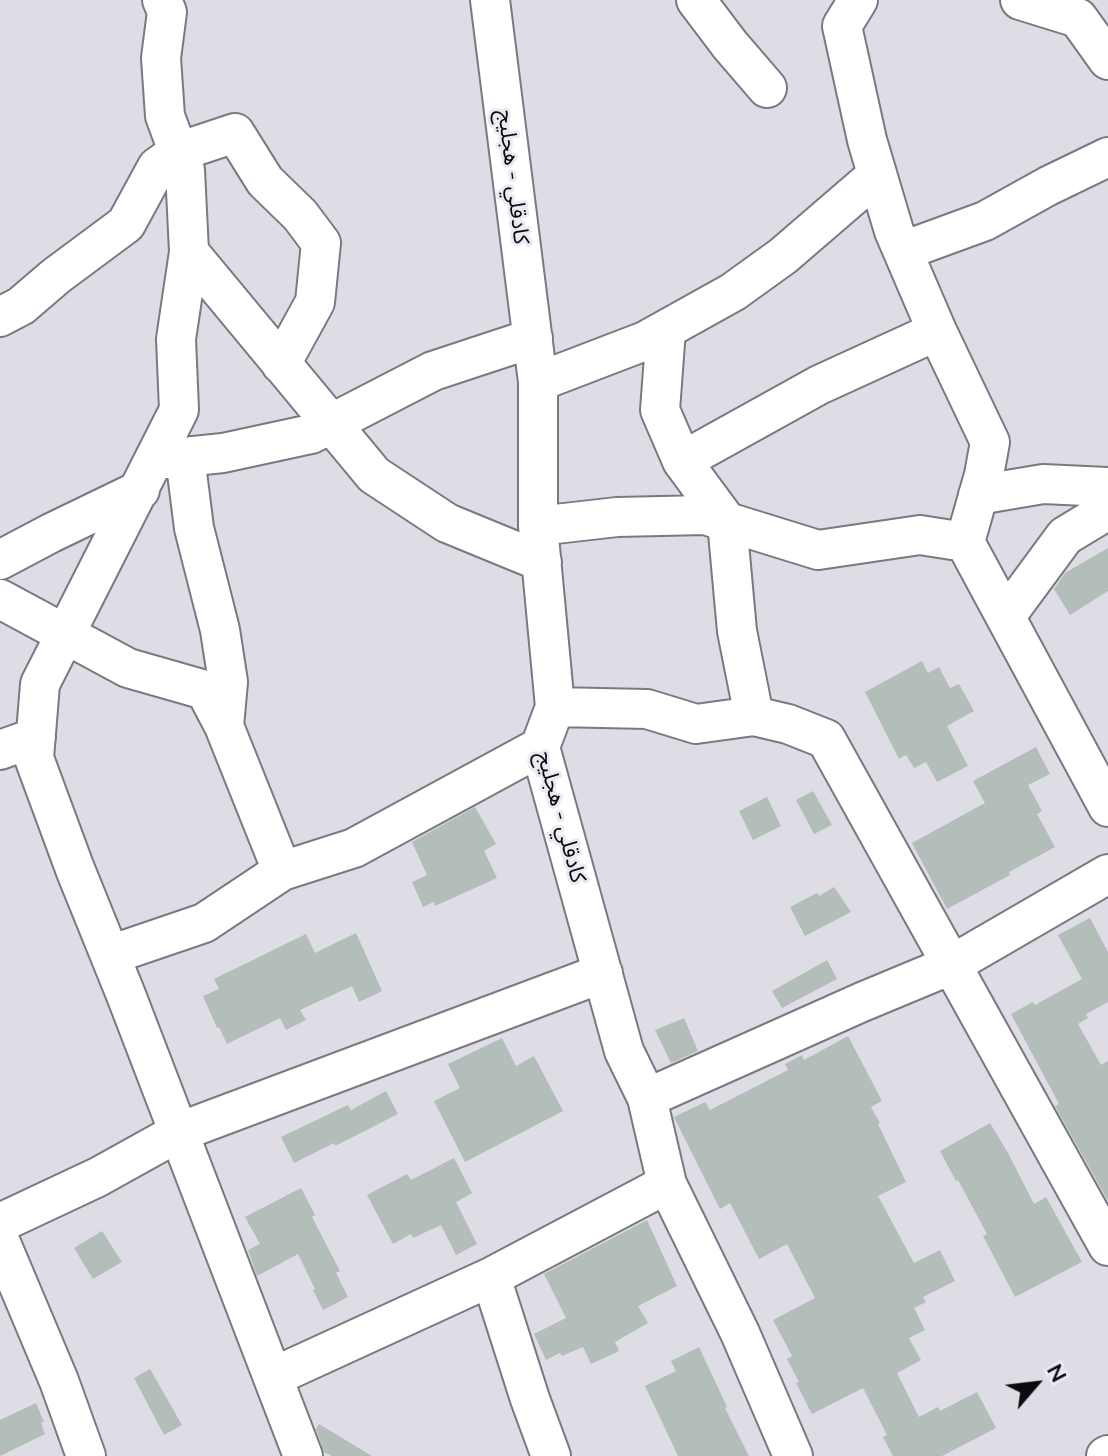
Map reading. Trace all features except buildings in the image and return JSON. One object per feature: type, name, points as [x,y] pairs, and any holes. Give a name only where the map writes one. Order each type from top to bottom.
[{"type":"street","points":[[162,0],[167,12],[161,58],[165,116],[185,170],[189,252],[176,339],[179,410],[160,469],[65,634],[40,684],[34,758],[303,1456]]},
{"type":"street","name":"كادقلي - هجليج","points":[[490,0],[538,382],[540,544],[555,707],[540,747],[624,1051],[647,1098],[667,1184],[740,1333],[793,1456]]},
{"type":"street","points":[[696,0],[767,88]]},
{"type":"street","points":[[1020,0],[1078,18],[1108,60]]},
{"type":"street","points":[[840,9],[867,140],[894,231],[990,442],[965,542],[1108,807]]},
{"type":"street","points":[[0,317],[21,306],[126,224],[157,167],[178,152],[235,133],[265,181],[300,215],[321,243],[315,302],[281,364]]},
{"type":"street","points":[[903,251],[985,221],[1108,157]]},
{"type":"street","points":[[538,382],[645,341],[733,292],[783,256],[877,175]]},
{"type":"street","points":[[189,252],[374,475],[447,523],[540,544],[631,516],[705,515],[818,550],[920,535],[965,542]]},
{"type":"street","points":[[666,330],[660,410],[682,461],[727,522],[737,631],[754,716]]},
{"type":"street","points":[[682,461],[819,385],[937,331]]},
{"type":"street","points":[[0,560],[160,469],[311,434],[433,371],[533,338]]},
{"type":"street","points":[[160,469],[194,528],[220,630],[228,682],[224,726]]},
{"type":"street","points":[[978,495],[1043,484],[1108,487]]},
{"type":"street","points":[[1006,616],[1065,536],[1108,510]]},
{"type":"street","points":[[0,599],[128,668],[205,690],[224,726],[282,871]]},
{"type":"street","points":[[555,707],[647,709],[696,724],[754,716],[788,724],[826,739],[951,965],[1103,1224]]},
{"type":"street","points":[[0,750],[36,737]]},
{"type":"street","points":[[110,955],[204,923],[282,871],[354,848],[540,747]]},
{"type":"street","points":[[647,1098],[951,965],[1108,874]]},
{"type":"street","points":[[0,1223],[98,1177],[179,1132],[603,973]]},
{"type":"street","points":[[273,1377],[491,1277],[667,1184]]},
{"type":"street","points":[[0,1241],[59,1381],[86,1456]]},
{"type":"street","points":[[491,1277],[551,1456]]}]
